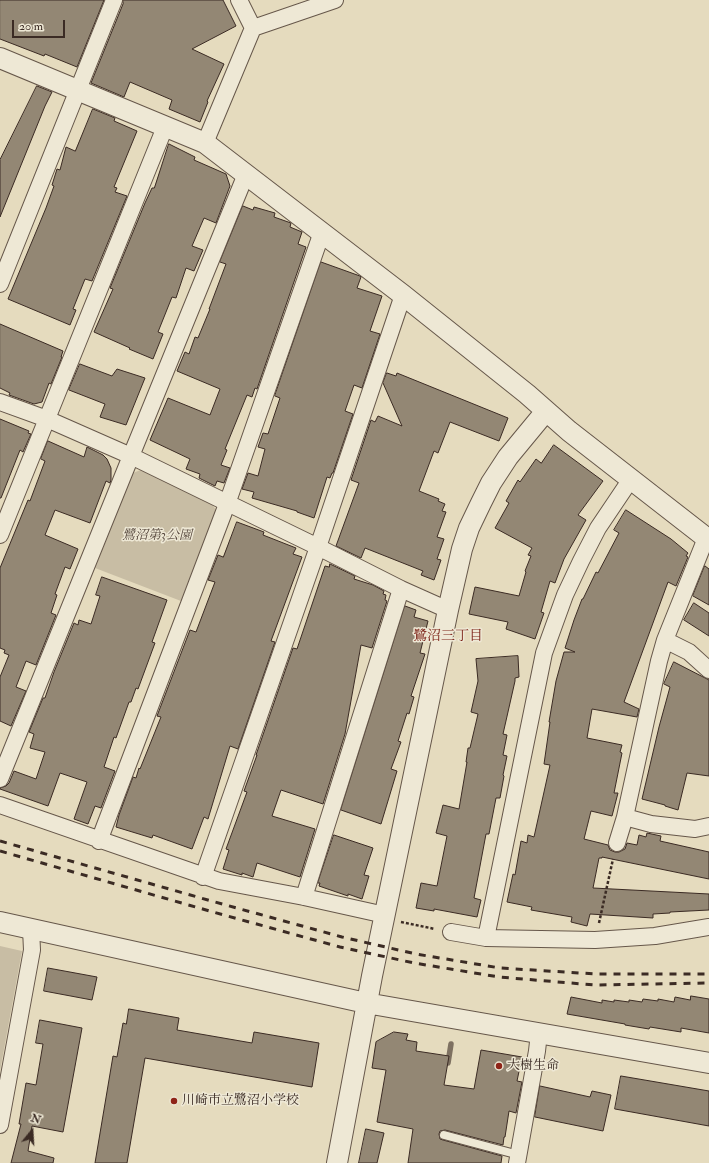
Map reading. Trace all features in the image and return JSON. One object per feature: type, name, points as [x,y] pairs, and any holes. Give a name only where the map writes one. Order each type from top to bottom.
[{"type":"street","points":[[0,284],[114,0]]},
{"type":"street","points":[[239,0],[253,28]]},
{"type":"street","points":[[205,143],[253,28],[335,0]]},
{"type":"street","points":[[0,58],[205,143],[403,295],[527,394],[569,431],[707,539],[665,640],[659,661],[625,817],[617,843]]},
{"type":"street","points":[[0,535],[165,127]]},
{"type":"street","points":[[0,779],[246,174]]},
{"type":"street","points":[[99,840],[228,504],[322,232]]},
{"type":"street","points":[[204,877],[403,295]]},
{"type":"street","points":[[0,402],[47,419],[131,456],[401,589],[448,610]]},
{"type":"street","points":[[337,1163],[366,1003],[391,918],[448,610],[462,549],[480,502],[508,457],[546,411]]},
{"type":"street","points":[[486,938],[544,653],[565,595],[580,561],[598,528],[631,479]]},
{"type":"street","points":[[304,897],[401,589]]},
{"type":"street","points":[[665,640],[689,652],[709,670]]},
{"type":"street","points":[[0,805],[204,877],[304,897],[391,918]]},
{"type":"street","points":[[625,817],[651,824],[695,829],[709,826]]},
{"type":"street","points":[[0,922],[366,1003],[709,1063]]},
{"type":"street","points":[[451,932],[486,938],[596,934],[655,936],[709,927]]},
{"type":"street","points":[[0,1125],[32,950],[31,929]]},
{"type":"street","points":[[518,1159],[539,1033]]},
{"type":"lane","points":[[444,1134],[518,1159]]},
{"type":"path","points":[[596,934],[617,843]]},
{"type":"path","points":[[391,918],[451,932]]},
{"type":"green space","name":"鷺沼第3公園","points":[[143,469],[209,500],[216,510],[181,601],[95,568],[133,473]]},
{"type":"green space","points":[[0,946],[22,951],[0,1071]]},
{"type":"building","points":[[0,0],[104,0],[77,67],[45,54],[44,56],[0,39]]},
{"type":"building","points":[[123,0],[223,0],[236,26],[192,49],[224,64],[207,101],[208,102],[200,122],[169,109],[172,100],[130,82],[124,97],[91,83],[123,4]]},
{"type":"building","points":[[37,86],[52,92],[0,217],[0,160]]},
{"type":"building","points":[[93,109],[115,118],[114,121],[137,131],[114,187],[117,188],[115,192],[127,196],[92,281],[85,279],[73,309],[76,310],[70,325],[8,299],[46,208],[54,186],[52,185],[57,169],[60,170],[66,147],[75,151]]},
{"type":"building","points":[[169,144],[195,157],[194,160],[226,174],[230,186],[216,223],[204,218],[192,246],[203,250],[194,271],[186,268],[176,298],[172,297],[158,332],[163,334],[153,359],[94,332],[113,289],[110,288],[145,203],[152,188],[154,188]]},
{"type":"building","points":[[243,206],[253,210],[254,207],[275,213],[274,217],[291,223],[290,227],[302,232],[298,244],[306,247],[257,389],[255,388],[252,397],[247,395],[225,449],[227,450],[221,465],[230,468],[224,483],[217,481],[215,486],[199,478],[200,474],[186,469],[190,459],[150,440],[168,398],[210,415],[220,389],[177,371],[185,352],[189,354],[195,337],[198,338],[210,309],[226,264],[220,262]]},
{"type":"building","points":[[321,262],[360,276],[361,277],[357,288],[382,296],[370,331],[380,334],[362,388],[354,385],[345,411],[353,414],[333,473],[330,478],[327,477],[314,518],[297,511],[252,498],[254,492],[242,489],[248,473],[258,476],[265,449],[258,447],[263,433],[268,434],[280,398],[275,396]]},
{"type":"building","points":[[0,324],[63,351],[51,384],[49,383],[42,402],[34,404],[9,395],[10,393],[0,388]]},
{"type":"building","points":[[80,364],[112,376],[117,369],[145,378],[126,425],[100,417],[105,404],[69,390]]},
{"type":"building","points":[[387,373],[396,376],[397,373],[508,418],[499,441],[450,422],[438,453],[434,451],[419,491],[439,499],[438,501],[445,504],[442,511],[446,512],[437,537],[444,539],[437,559],[441,560],[434,580],[421,575],[423,571],[365,548],[361,558],[336,546],[359,483],[351,480],[371,420],[375,422],[378,416],[402,426],[383,383]]},
{"type":"building","points":[[0,419],[29,431],[28,433],[31,434],[23,452],[20,450],[1,498],[0,498]]},
{"type":"building","points":[[48,441],[84,457],[87,447],[103,455],[107,459],[111,468],[111,480],[110,483],[106,481],[90,523],[55,510],[45,535],[78,549],[70,569],[65,567],[55,594],[57,595],[51,613],[56,615],[36,665],[26,661],[16,687],[26,691],[11,726],[0,721],[0,677],[9,655],[4,653],[5,650],[0,648],[0,568],[28,500],[30,501],[45,461],[41,459]]},
{"type":"building","points":[[554,445],[603,481],[578,515],[586,520],[564,559],[555,583],[550,581],[541,612],[544,613],[535,639],[506,629],[508,622],[469,614],[475,587],[519,596],[526,572],[525,571],[531,556],[528,555],[532,548],[495,528],[509,503],[506,501],[518,480],[520,482],[536,459],[541,463]]},
{"type":"building","points":[[626,510],[671,539],[688,553],[686,556],[688,557],[676,586],[668,582],[624,702],[639,709],[637,717],[592,709],[587,738],[622,745],[620,752],[622,753],[614,793],[618,793],[612,816],[591,811],[584,839],[608,845],[610,850],[619,852],[625,849],[627,843],[637,845],[639,835],[646,837],[647,833],[661,836],[660,841],[709,852],[709,879],[602,857],[599,858],[593,888],[709,894],[709,910],[653,914],[653,918],[590,914],[587,926],[571,922],[572,917],[531,910],[532,907],[507,902],[513,874],[515,875],[521,841],[527,843],[528,835],[534,837],[550,765],[544,764],[556,681],[564,652],[575,652],[565,648],[582,599],[596,572],[598,573],[619,533],[614,530]]},
{"type":"building","points":[[237,522],[264,532],[263,535],[296,548],[293,554],[302,557],[271,641],[275,642],[238,749],[230,746],[208,819],[204,817],[192,849],[153,835],[152,838],[116,827],[133,777],[136,778],[161,717],[157,716],[190,630],[196,632],[215,582],[208,580],[218,555],[223,557]]},
{"type":"building","points":[[330,564],[355,576],[354,579],[373,585],[384,591],[383,594],[386,595],[385,600],[387,601],[372,648],[361,645],[345,734],[323,804],[281,790],[272,816],[315,829],[300,877],[257,863],[253,877],[223,869],[229,850],[226,849],[247,792],[244,791],[293,648],[297,649],[325,566],[329,567]]},
{"type":"building","points":[[705,566],[709,569],[709,605],[693,596]]},
{"type":"building","points":[[102,577],[167,600],[152,642],[155,643],[138,689],[136,688],[131,702],[129,702],[116,738],[114,737],[104,767],[115,771],[101,808],[95,806],[88,824],[74,819],[87,782],[60,773],[48,806],[0,788],[9,783],[14,771],[36,779],[45,752],[30,748],[34,734],[29,732],[43,698],[45,698],[74,623],[78,625],[79,620],[91,624],[100,596],[96,595]]},
{"type":"building","points":[[694,603],[709,613],[709,636],[684,620]]},
{"type":"building","points":[[405,606],[416,610],[414,617],[428,621],[420,653],[425,654],[411,696],[414,697],[409,714],[407,713],[398,741],[401,742],[391,769],[397,771],[381,824],[341,810]]},
{"type":"building","points":[[518,656],[519,677],[515,678],[503,734],[507,735],[503,755],[507,756],[500,798],[496,798],[489,834],[486,834],[474,898],[481,900],[477,917],[434,909],[434,911],[416,908],[421,883],[437,886],[447,836],[436,833],[443,805],[459,809],[468,748],[470,748],[478,714],[471,712],[478,681],[476,659]]},
{"type":"building","points":[[674,662],[709,680],[709,776],[687,773],[678,810],[642,799],[670,687],[664,684]]},
{"type":"building","points":[[334,835],[373,848],[364,875],[369,876],[362,899],[319,886],[320,883],[318,883]]},
{"type":"building","points":[[48,968],[97,977],[92,1000],[44,991]]},
{"type":"building","points":[[691,996],[709,999],[709,1033],[681,1028],[681,1032],[650,1027],[649,1029],[567,1014],[571,997],[602,1003],[602,1000],[614,1002],[614,1000],[629,1002],[629,1000],[642,1002],[643,999],[658,1001],[658,999],[674,1002],[675,997],[690,1000]]},
{"type":"building","points":[[129,1009],[179,1018],[177,1030],[252,1043],[254,1032],[319,1043],[312,1087],[145,1058],[127,1163],[95,1163],[113,1056],[117,1057],[123,1023],[126,1024]]},
{"type":"building","points":[[40,1020],[82,1028],[63,1132],[32,1126],[28,1151],[54,1158],[53,1163],[11,1163],[21,1124],[19,1124],[26,1083],[36,1085],[43,1044],[36,1043]]},
{"type":"building","points":[[394,1032],[408,1034],[406,1040],[417,1042],[416,1051],[449,1056],[444,1085],[474,1089],[481,1050],[522,1057],[517,1081],[522,1082],[516,1113],[509,1111],[503,1145],[445,1130],[440,1131],[439,1134],[440,1139],[502,1156],[501,1163],[408,1163],[413,1129],[377,1122],[386,1070],[372,1068],[376,1042]]},
{"type":"building","points":[[621,1076],[709,1091],[709,1126],[615,1109]]},
{"type":"building","points":[[540,1086],[590,1097],[592,1091],[611,1095],[603,1131],[535,1117]]},
{"type":"building","points":[[366,1129],[384,1133],[377,1163],[359,1163]]},
{"type":"waterway","points":[[448,1063],[451,1044]]},
{"type":"railway","points":[[0,841],[342,937],[416,954],[500,968],[596,974],[709,974]]},
{"type":"railway","points":[[0,851],[340,947],[414,963],[499,977],[595,985],[709,983]]},
{"type":"place","name":"大樹生命","points":[[499,1066]]},
{"type":"place","name":"川崎市立鷺沼小学校","points":[[174,1101]]},
{"type":"district","name":"鷺沼三丁目","points":[[448,637]]}]
